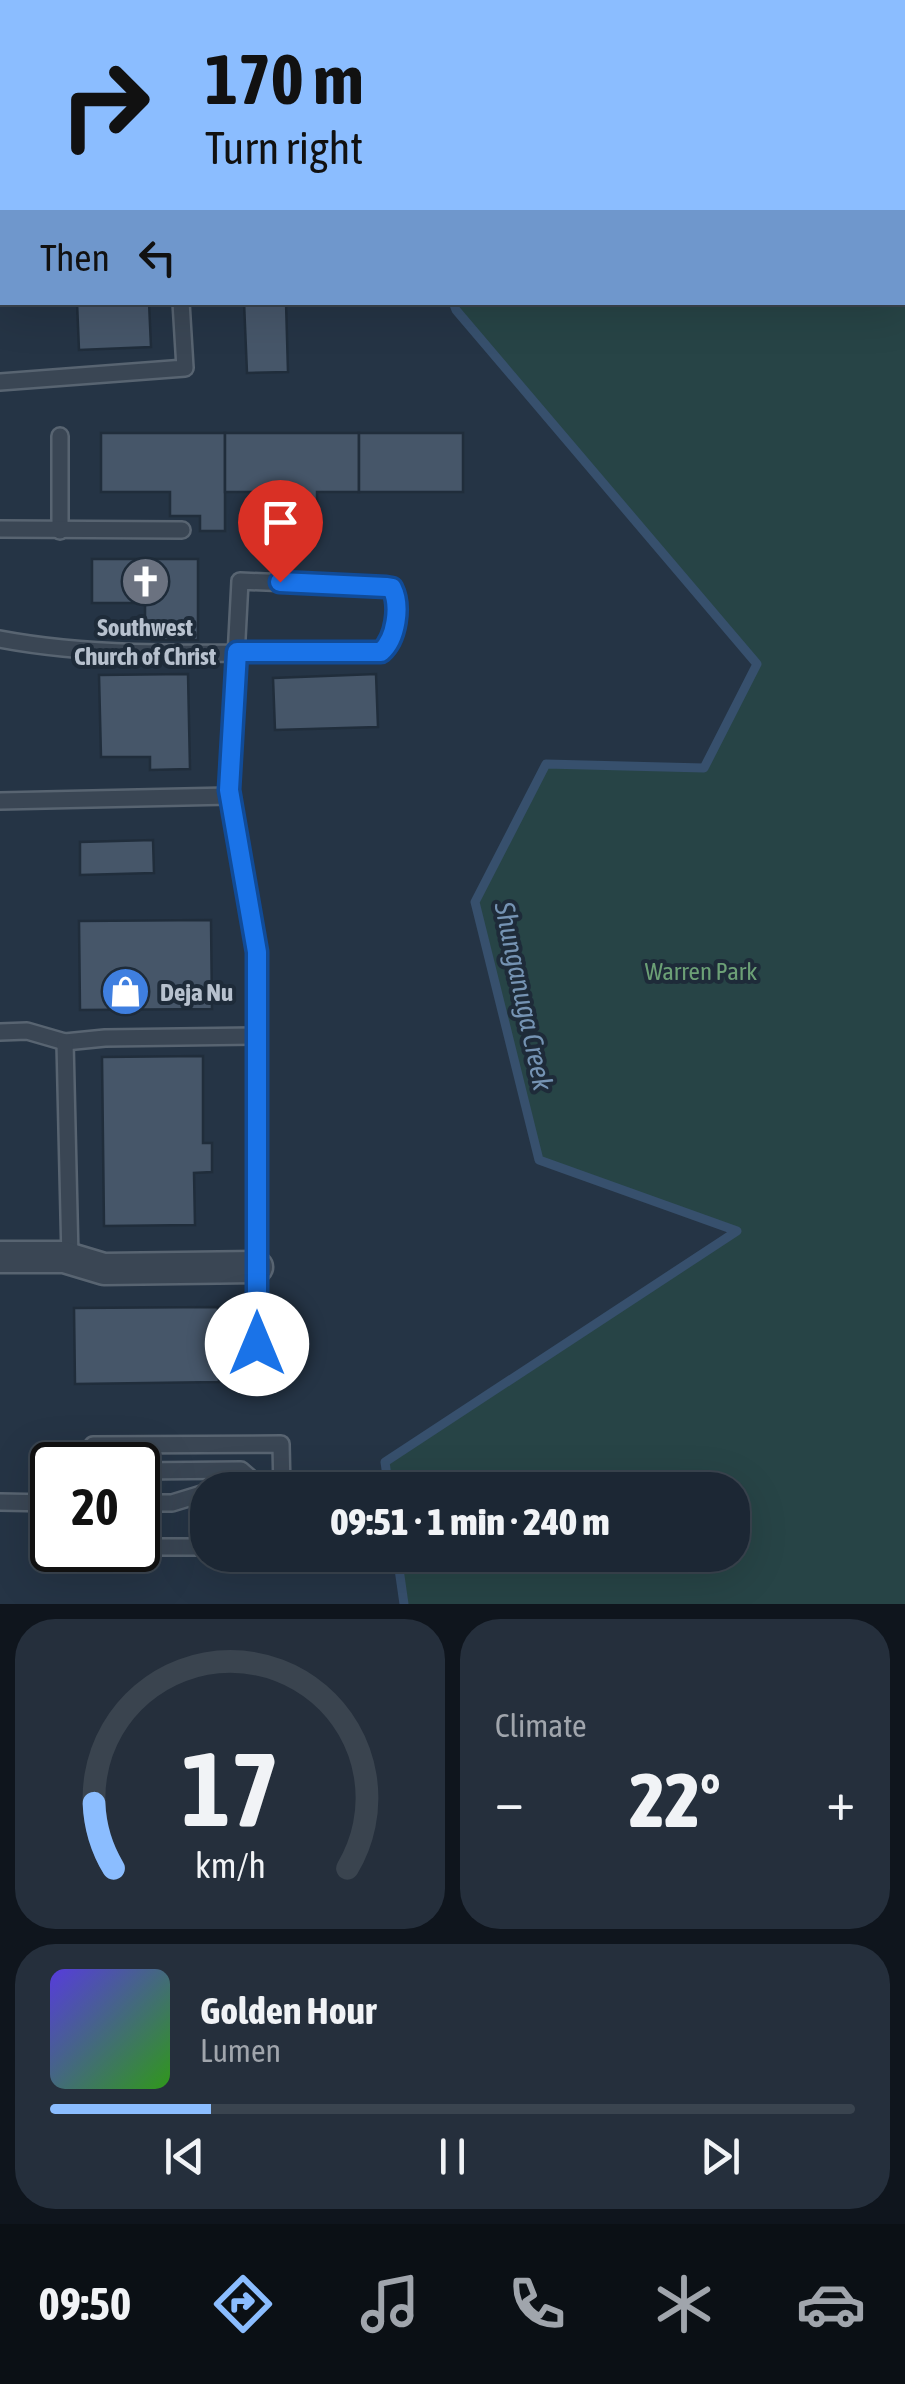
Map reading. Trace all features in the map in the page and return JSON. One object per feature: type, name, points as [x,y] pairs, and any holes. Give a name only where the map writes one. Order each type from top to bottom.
[{"type":"street","points":[[0,1257],[70,1258],[104,1268],[257,1267]]},
{"type":"lane","points":[[0,382],[185,368],[181,305]]},
{"type":"lane","points":[[60,436],[60,530]]},
{"type":"lane","points":[[0,530],[182,530]]},
{"type":"lane","points":[[0,639],[91,651],[237,652],[381,652],[390,641],[397,602],[392,588],[240,581],[237,652],[230,796],[257,952],[257,1344]]},
{"type":"lane","points":[[0,801],[230,796]]},
{"type":"lane","points":[[0,1032],[27,1031],[65,1042],[256,1036]]},
{"type":"lane","points":[[65,1042],[70,1258]]},
{"type":"lane","points":[[160,1445],[281,1444],[282,1472]]},
{"type":"lane","points":[[160,1470],[243,1472]]},
{"type":"lane","points":[[160,1503],[190,1498]]},
{"type":"lane","points":[[0,1502],[30,1503]]},
{"type":"lane","points":[[160,1547],[190,1548]]},
{"type":"green space","name":"Warren Park","points":[[454,305],[905,305],[905,1604],[404,1604],[399,1572],[750,1572],[750,1472],[386,1472],[385,1462],[736,1231],[539,1160],[475,902],[546,764],[704,768],[757,664]]},
{"type":"building","points":[[77,305],[149,305],[151,347],[79,350]]},
{"type":"building","points":[[244,305],[286,305],[288,372],[247,373]]},
{"type":"building","points":[[101,433],[225,433],[225,531],[200,531],[200,516],[170,516],[170,492],[101,492]]},
{"type":"building","points":[[225,433],[359,433],[359,492],[317,492],[317,518],[258,518],[258,492],[225,492]]},
{"type":"building","points":[[359,433],[463,433],[463,492],[359,492]]},
{"type":"building","name":"Southwest Church of Christ","points":[[92,559],[198,559],[198,640],[152,640],[152,623],[145,623],[145,603],[92,603]]},
{"type":"building","points":[[188,674],[190,769],[150,770],[150,757],[101,757],[99,675]]},
{"type":"building","points":[[376,674],[378,727],[275,730],[273,678]]},
{"type":"building","points":[[153,840],[154,873],[80,875],[80,842]]},
{"type":"building","points":[[211,920],[212,1009],[80,1010],[79,921]]},
{"type":"building","points":[[203,1056],[203,1143],[212,1143],[212,1172],[194,1173],[195,1225],[104,1226],[102,1057]]},
{"type":"building","points":[[218,1307],[219,1382],[75,1384],[74,1308]]},
{"type":"waterway","name":"Shunganuga Creek","points":[[386,1472],[385,1462],[737,1231],[539,1160],[475,902],[546,764],[704,768],[757,664],[454,305]]},
{"type":"waterway","name":"Shunganuga Creek","points":[[399,1572],[404,1604]]},
{"type":"place","name":"Southwest Church of Christ","points":[[145,581]]},
{"type":"place","name":"Deja Nu","points":[[125,992]]},
{"type":"route","points":[[257,1344],[257,952],[229,790],[237,652],[381,652],[390,641],[397,602],[392,588],[280,582]]}]
